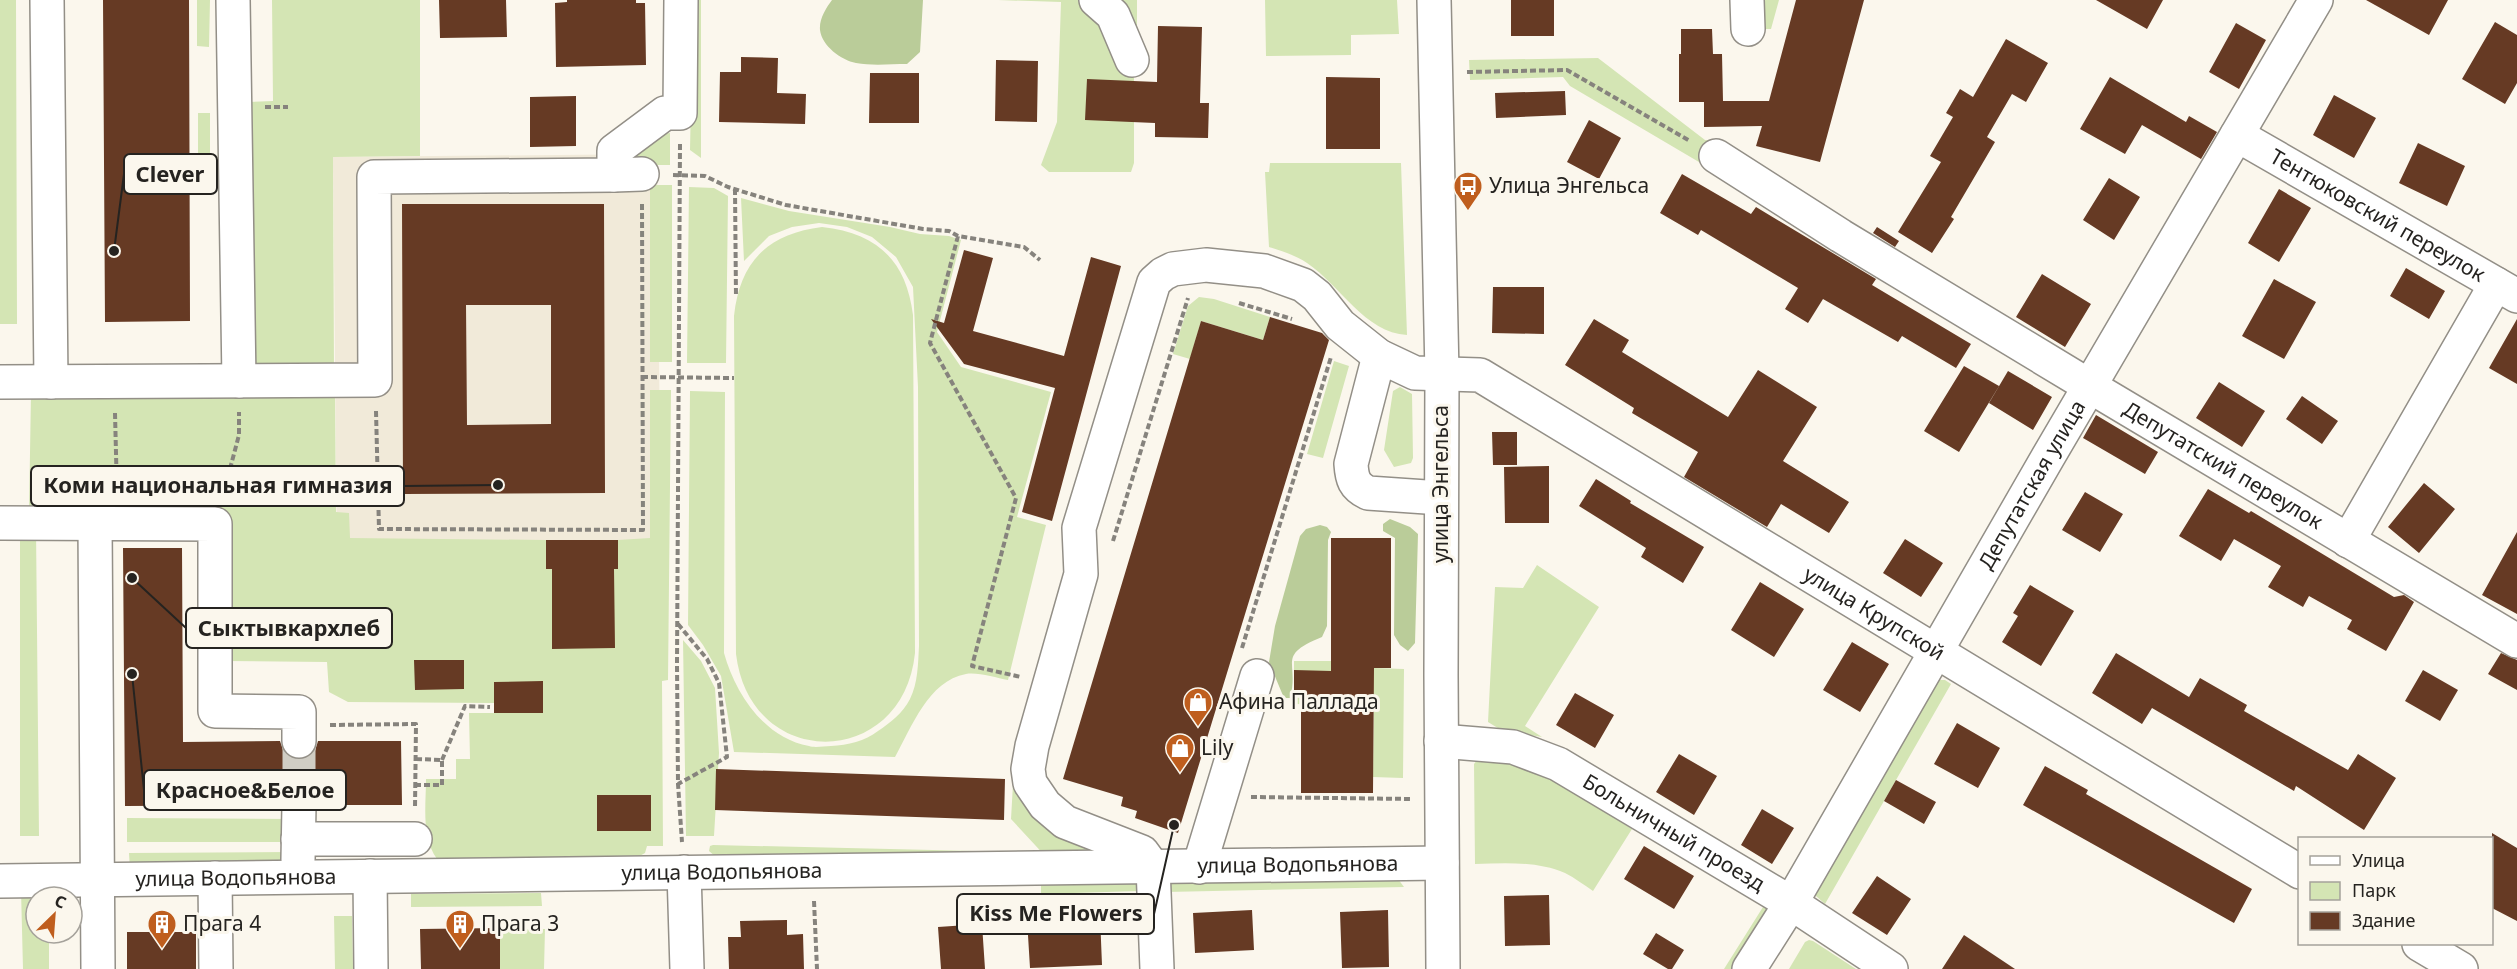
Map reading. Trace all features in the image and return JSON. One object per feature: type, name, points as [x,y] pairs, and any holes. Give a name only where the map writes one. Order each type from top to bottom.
[{"type":"street","points":[[47,0],[51,382]]},
{"type":"street","points":[[233,0],[239,381]]},
{"type":"street","points":[[628,174],[614,151],[665,113],[680,113],[681,0]]},
{"type":"street","points":[[1096,0],[1113,15],[1132,60]]},
{"type":"street","name":"улица Энгельса","points":[[1434,0],[1442,374],[1443,969]]},
{"type":"street","name":"Депутатская улица","points":[[1749,969],[1791,903],[2316,0]]},
{"type":"street","name":"Тентюковский переулок","points":[[2237,135],[2507,290]]},
{"type":"street","name":"Депутатский переулок","points":[[1716,156],[1851,243],[2517,640]]},
{"type":"street","points":[[0,382],[375,380],[374,177],[628,174]]},
{"type":"street","name":"улица Крупской","points":[[1153,867],[1142,852],[1065,822],[1045,805],[1030,783],[1028,769],[1032,746],[1081,574],[1079,528],[1154,282],[1173,269],[1206,265],[1264,271],[1303,285],[1317,296],[1340,325],[1379,356],[1415,373],[1480,375],[2298,871]]},
{"type":"street","points":[[2348,541],[2507,290]]},
{"type":"street","points":[[1379,356],[1351,464],[1352,479],[1359,489],[1368,493],[1441,498]]},
{"type":"street","points":[[0,523],[216,524],[215,711],[299,712],[299,733]]},
{"type":"street","points":[[98,969],[97,879],[106,523]]},
{"type":"street","points":[[1199,867],[1257,676]]},
{"type":"street","name":"Больничный проезд","points":[[1441,741],[1513,747],[1558,764],[1791,903],[1891,969]]},
{"type":"street","points":[[298,877],[299,805]]},
{"type":"street","points":[[298,839],[415,839]]},
{"type":"street","name":"улица Водопьянова","points":[[0,880],[1442,863]]},
{"type":"street","points":[[1153,867],[1157,969]]},
{"type":"street","points":[[684,872],[687,969]]},
{"type":"street","points":[[370,876],[371,969]]},
{"type":"street","points":[[215,878],[216,969]]},
{"type":"street","points":[[2421,945],[2461,969]]},
{"type":"path","points":[[1436,72],[1567,70],[1716,156]]},
{"type":"path","points":[[375,380],[380,529],[643,530],[642,377],[628,174]]},
{"type":"path","points":[[684,872],[678,784],[680,175],[705,176],[735,189],[786,205],[923,229],[949,231],[958,236],[1024,247],[1040,260]]},
{"type":"path","points":[[735,189],[736,297]]},
{"type":"path","points":[[958,236],[930,343],[1016,498],[972,666],[1051,685]]},
{"type":"path","points":[[1111,545],[1186,302],[1191,295]]},
{"type":"path","points":[[1236,302],[1292,319]]},
{"type":"path","points":[[1254,608],[1340,325]]},
{"type":"path","points":[[642,377],[734,378]]},
{"type":"path","points":[[216,524],[239,435],[239,381]]},
{"type":"path","points":[[106,523],[115,382]]},
{"type":"path","points":[[678,624],[707,659],[720,683],[727,758],[678,784]]},
{"type":"path","points":[[416,785],[442,785],[442,760],[465,706],[490,707]]},
{"type":"path","points":[[299,733],[416,724],[415,839]]},
{"type":"path","points":[[416,759],[442,760]]},
{"type":"path","points":[[1280,798],[1419,799]]},
{"type":"path","points":[[814,893],[817,969]]},
{"type":"shaded area","points":[[657,154],[662,658],[338,661],[333,157]]},
{"type":"green space","points":[[0,0],[16,0],[17,324],[0,324]]},
{"type":"green space","points":[[197,0],[210,0],[209,47],[197,46]]},
{"type":"green space","points":[[272,0],[420,0],[420,156],[333,157],[334,371],[250,372],[247,102],[273,101]]},
{"type":"green space","points":[[693,0],[701,0],[701,158],[690,150]]},
{"type":"green space","points":[[832,0],[923,0],[920,52],[907,64],[862,64],[839,55],[828,47],[820,30],[825,10]]},
{"type":"green space","points":[[998,0],[1080,0],[1104,20],[1134,77],[1134,163],[1131,172],[1049,172],[1041,165],[1057,122],[1061,2]]},
{"type":"green space","points":[[1111,0],[1137,0],[1137,26]]},
{"type":"green space","points":[[1265,0],[1397,0],[1399,34],[1351,35],[1351,55],[1266,56]]},
{"type":"green space","points":[[1759,0],[1779,0],[1771,29],[1758,29]]},
{"type":"green space","points":[[1598,58],[1705,140],[1719,141],[1704,165],[1570,86],[1563,77],[1470,80],[1469,60]]},
{"type":"green space","points":[[198,113],[210,113],[210,159],[198,160]]},
{"type":"green space","points":[[670,133],[670,165],[634,165],[625,152],[651,135]]},
{"type":"green space","points":[[1270,163],[1401,163],[1407,335],[1378,326],[1307,263],[1293,255],[1269,247],[1265,172],[1269,172]]},
{"type":"green space","points":[[650,185],[672,185],[672,362],[650,362]]},
{"type":"green space","points":[[689,187],[714,188],[728,196],[726,363],[687,363]]},
{"type":"green space","points":[[741,198],[789,211],[920,234],[949,236],[961,240],[937,332],[961,367],[1051,392],[1017,517],[1046,525],[1008,680],[981,674],[966,674],[953,678],[941,686],[931,695],[915,719],[895,757],[734,752],[721,676],[688,625],[690,391],[725,392],[724,653],[744,698],[765,724],[778,734],[811,747],[817,747],[862,740],[883,728],[904,709],[915,686],[919,646],[918,387],[913,287],[896,257],[872,237],[847,227],[819,223],[792,227],[769,236],[744,261]]},
{"type":"green space","points":[[822,227],[858,236],[873,243],[886,253],[904,279],[913,315],[915,653],[904,691],[884,719],[857,736],[826,742],[796,736],[768,720],[747,693],[736,654],[734,316],[737,297],[750,266],[760,253],[786,236]]},
{"type":"green space","points":[[1199,297],[1214,299],[1270,317],[1263,340],[1201,321],[1190,359],[1173,354],[1188,306]]},
{"type":"green space","points":[[1334,361],[1349,366],[1323,458],[1307,454]]},
{"type":"green space","points":[[1400,387],[1412,394],[1413,458],[1411,463],[1394,467],[1384,450],[1393,391]]},
{"type":"green space","points":[[650,390],[671,390],[668,680],[662,681],[663,846],[647,846],[645,853],[636,858],[437,859],[432,850],[425,820],[426,779],[456,779],[456,759],[470,759],[469,713],[543,713],[543,682],[494,682],[494,703],[348,702],[329,692],[327,662],[226,661],[226,513],[29,513],[31,393],[335,393],[336,512],[349,513],[350,538],[546,540],[546,569],[552,569],[591,648],[614,648],[614,569],[618,569],[618,540],[650,538]]},
{"type":"green space","points":[[1390,519],[1410,527],[1418,534],[1415,643],[1408,651],[1400,645],[1394,635],[1395,538],[1383,531],[1383,524]]},
{"type":"green space","points":[[1320,525],[1327,527],[1331,532],[1328,540],[1327,626],[1322,637],[1299,649],[1294,655],[1290,698],[1284,698],[1269,662],[1275,626],[1300,536],[1306,529]]},
{"type":"green space","points":[[20,527],[36,528],[39,836],[20,836]]},
{"type":"green space","points":[[1537,565],[1599,607],[1525,726],[1542,737],[1501,730],[1488,722],[1495,587],[1523,588]]},
{"type":"green space","points":[[683,640],[701,661],[715,688],[719,753],[714,836],[686,836]]},
{"type":"green space","points":[[1294,661],[1375,661],[1375,668],[1404,669],[1403,778],[1373,777],[1374,705],[1293,704],[1294,695],[1334,696],[1294,670]]},
{"type":"green space","points":[[1945,680],[1951,684],[1825,904],[1816,896],[1816,892],[1935,682]]},
{"type":"green space","points":[[1483,758],[1518,764],[1543,773],[1632,829],[1593,891],[1565,873],[1543,866],[1475,864],[1474,764]]},
{"type":"green space","points":[[1021,782],[1123,854],[1048,859],[1011,819],[1013,784]]},
{"type":"green space","points":[[127,818],[292,819],[292,842],[127,842]]},
{"type":"green space","points":[[710,846],[1023,852],[716,857],[709,851]]},
{"type":"green space","points":[[292,852],[292,869],[130,870],[129,853]]},
{"type":"green space","points":[[1398,879],[1404,887],[1166,892],[1167,881]]},
{"type":"green space","points":[[1139,881],[1139,891],[1041,894],[1041,883]]},
{"type":"green space","points":[[21,890],[24,890],[24,945],[49,945],[49,969],[23,969]]},
{"type":"green space","points":[[541,893],[542,906],[411,907],[411,894]]},
{"type":"green space","points":[[1763,907],[1768,909],[1740,969],[1724,969]]},
{"type":"green space","points":[[334,916],[352,916],[353,969],[335,969]]},
{"type":"green space","points":[[545,929],[544,969],[500,969],[500,930]]},
{"type":"green space","points":[[1809,940],[1856,969],[1789,969],[1805,942]]},
{"type":"building","points":[[103,0],[189,0],[190,321],[105,322]]},
{"type":"building","points":[[439,0],[506,0],[507,37],[440,38]]},
{"type":"building","points":[[567,0],[636,0],[636,3],[645,3],[646,65],[556,67],[555,3],[567,2]]},
{"type":"building","points":[[1511,0],[1554,0],[1554,36],[1511,36]]},
{"type":"building","points":[[1796,0],[1864,0],[1820,162],[1756,146],[1762,126],[1704,127],[1704,102],[1679,102],[1681,29],[1712,29],[1713,54],[1722,54],[1723,101],[1769,101]]},
{"type":"building","points":[[2096,0],[2163,0],[2147,29]]},
{"type":"building","points":[[2366,0],[2448,0],[2429,35]]},
{"type":"building","points":[[2495,22],[2517,35],[2517,83],[2505,104],[2462,79]]},
{"type":"building","points":[[2236,23],[2266,40],[2239,89],[2209,72]]},
{"type":"building","points":[[1158,26],[1202,27],[1200,103],[1209,103],[1208,138],[1155,137],[1155,123],[1085,120],[1087,79],[1157,82]]},
{"type":"building","points":[[2006,39],[2048,63],[2026,102],[2012,94],[1987,137],[1995,142],[1951,217],[1954,219],[1932,253],[1898,232],[1941,162],[1930,156],[1953,117],[1946,113],[1960,89],[1973,97]]},
{"type":"building","points":[[741,57],[778,58],[777,93],[806,94],[805,124],[719,122],[720,72],[741,72]]},
{"type":"building","points":[[996,60],[1038,61],[1037,122],[995,121]]},
{"type":"building","points":[[870,73],[919,73],[919,123],[869,123]]},
{"type":"building","points":[[1326,77],[1380,78],[1380,149],[1326,149]]},
{"type":"building","points":[[2110,77],[2186,122],[2189,116],[2217,132],[2201,159],[2142,125],[2125,154],[2080,129]]},
{"type":"building","points":[[1565,91],[1566,115],[1496,118],[1495,93]]},
{"type":"building","points":[[2334,95],[2376,118],[2354,158],[2313,135]]},
{"type":"building","points":[[576,96],[576,146],[530,147],[530,97]]},
{"type":"building","points":[[1589,120],[1621,138],[1599,179],[1567,162]]},
{"type":"building","points":[[2418,143],[2465,166],[2447,206],[2399,183]]},
{"type":"building","points":[[1682,174],[1751,214],[1756,207],[1876,279],[1872,285],[1971,344],[1956,368],[1902,336],[1898,342],[1823,299],[1808,323],[1785,309],[1798,288],[1701,230],[1698,235],[1660,213]]},
{"type":"building","points":[[2109,178],[2140,197],[2114,240],[2083,220]]},
{"type":"building","points":[[2279,189],[2311,208],[2279,262],[2248,243]]},
{"type":"building","points":[[402,204],[604,204],[605,493],[403,494]],"holes":[[[466,305],[551,305],[551,424],[467,425]]]},
{"type":"building","points":[[1877,227],[1899,241],[1895,247],[1873,233]]},
{"type":"building","points":[[964,250],[993,258],[973,331],[1064,356],[1091,257],[1121,266],[1052,521],[1022,512],[1055,388],[964,364],[931,319],[944,323]]},
{"type":"building","points":[[2406,268],[2445,291],[2429,319],[2390,296]]},
{"type":"building","points":[[2042,274],[2091,304],[2065,347],[2016,317]]},
{"type":"building","points":[[2274,279],[2316,302],[2284,359],[2242,336]]},
{"type":"building","points":[[1493,287],[1544,287],[1544,334],[1492,333]]},
{"type":"building","points":[[1270,317],[1322,333],[1329,340],[1178,833],[1135,818],[1137,811],[1121,806],[1123,797],[1063,779],[1201,321],[1263,340]]},
{"type":"building","points":[[1594,319],[1629,340],[1622,352],[1728,417],[1758,370],[1817,407],[1783,461],[1849,502],[1829,533],[1781,504],[1767,527],[1684,477],[1698,452],[1632,413],[1634,408],[1565,365]]},
{"type":"building","points":[[2517,319],[2517,384],[2489,368]]},
{"type":"building","points":[[1964,366],[1999,386],[1959,452],[1924,431]]},
{"type":"building","points":[[2008,371],[2052,397],[2033,430],[1989,403]]},
{"type":"building","points":[[2219,382],[2265,411],[2242,447],[2196,418]]},
{"type":"building","points":[[2302,396],[2338,421],[2322,444],[2286,419]]},
{"type":"building","points":[[2096,415],[2158,452],[2145,474],[2083,438]]},
{"type":"building","points":[[1492,432],[1517,432],[1517,465],[1493,465]]},
{"type":"building","points":[[1549,466],[1549,523],[1505,523],[1504,467]]},
{"type":"building","points":[[1596,479],[1631,501],[1630,503],[1704,547],[1683,583],[1641,557],[1646,548],[1579,506]]},
{"type":"building","points":[[2424,483],[2455,509],[2419,553],[2388,527]]},
{"type":"building","points":[[2208,489],[2249,513],[2251,511],[2394,597],[2404,595],[2414,602],[2386,651],[2347,629],[2352,620],[2309,596],[2303,607],[2268,587],[2281,566],[2234,539],[2221,561],[2179,536]]},
{"type":"building","points":[[2085,492],[2123,514],[2100,552],[2062,530]]},
{"type":"building","points":[[2517,532],[2517,614],[2482,595]]},
{"type":"building","points":[[1331,538],[1391,538],[1391,668],[1374,668],[1373,793],[1301,793],[1301,695],[1294,695],[1294,670],[1331,671]]},
{"type":"building","points":[[1905,539],[1943,563],[1921,597],[1883,573]]},
{"type":"building","points":[[546,540],[618,540],[618,569],[614,569],[615,648],[552,649],[552,569],[546,569]]},
{"type":"building","points":[[123,548],[182,548],[183,742],[280,741],[289,757],[300,760],[315,751],[318,741],[401,741],[402,805],[318,805],[315,795],[309,789],[299,786],[289,789],[283,795],[280,805],[125,806]]},
{"type":"building","points":[[1760,582],[1804,609],[1774,657],[1731,630]]},
{"type":"building","points":[[2030,585],[2074,611],[2041,666],[2002,642],[2018,616],[2013,613]]},
{"type":"building","points":[[1852,642],[1889,664],[1860,712],[1823,690]]},
{"type":"building","points":[[2116,653],[2189,697],[2200,678],[2247,705],[2244,711],[2348,770],[2358,754],[2396,778],[2364,830],[2296,786],[2294,791],[2152,708],[2142,724],[2092,693]]},
{"type":"building","points":[[2501,653],[2517,660],[2517,690],[2488,674]]},
{"type":"building","points":[[414,660],[464,660],[464,689],[415,690]]},
{"type":"building","points":[[2423,670],[2458,690],[2440,721],[2405,701]]},
{"type":"building","points":[[543,681],[543,713],[494,713],[494,682]]},
{"type":"building","points":[[1575,693],[1614,715],[1595,748],[1556,725]]},
{"type":"building","points":[[1957,723],[2000,748],[1978,788],[1934,764]]},
{"type":"building","points":[[1679,754],[1717,776],[1694,815],[1656,792]]},
{"type":"building","points":[[2045,766],[2088,790],[2086,794],[2252,889],[2234,923],[2023,805]]},
{"type":"building","points":[[716,769],[1005,779],[1004,820],[715,810]]},
{"type":"building","points":[[1896,780],[1936,802],[1924,824],[1884,801]]},
{"type":"building","points":[[597,795],[651,795],[651,831],[597,831]]},
{"type":"building","points":[[1762,809],[1794,828],[1772,864],[1741,845]]},
{"type":"building","points":[[2492,833],[2517,848],[2517,921],[2493,909]]},
{"type":"building","points":[[1644,846],[1694,876],[1674,909],[1624,879]]},
{"type":"building","points":[[1877,876],[1911,899],[1887,935],[1852,913]]},
{"type":"building","points":[[1549,895],[1550,945],[1505,946],[1504,896]]},
{"type":"building","points":[[1252,910],[1254,950],[1195,953],[1193,913]]},
{"type":"building","points":[[1388,910],[1389,967],[1342,968],[1340,912]]},
{"type":"building","points":[[1100,916],[1102,965],[1030,968],[1027,919]]},
{"type":"building","points":[[787,920],[787,935],[803,934],[804,969],[729,969],[728,937],[741,937],[740,921]]},
{"type":"building","points":[[982,924],[985,969],[941,969],[938,927]]},
{"type":"building","name":"Прага 3","points":[[500,928],[500,969],[421,969],[420,929]]},
{"type":"building","name":"Прага 4","points":[[127,932],[196,932],[196,969],[127,969]]},
{"type":"building","points":[[1656,933],[1684,950],[1672,969],[1668,969],[1643,954]]},
{"type":"building","points":[[1964,935],[2015,969],[1942,969]]},
{"type":"tunnel","points":[[299,741],[299,805]]},
{"type":"place","name":"Улица Энгельса","points":[[1468,212]]},
{"type":"place","name":"Clever","points":[[114,251]]},
{"type":"place","name":"Коми национальная гимназия","points":[[498,485]]},
{"type":"place","name":"Сыктывкархлеб","points":[[132,578]]},
{"type":"place","name":"Красное&Белое","points":[[132,674]]},
{"type":"place","name":"Афина Паллада","points":[[1198,728]]},
{"type":"place","name":"Lily","points":[[1180,774]]},
{"type":"place","name":"Kiss Me Flowers","points":[[1174,825]]},
{"type":"place","name":"Прага 4","points":[[162,950]]},
{"type":"place","name":"Прага 3","points":[[460,950]]}]
